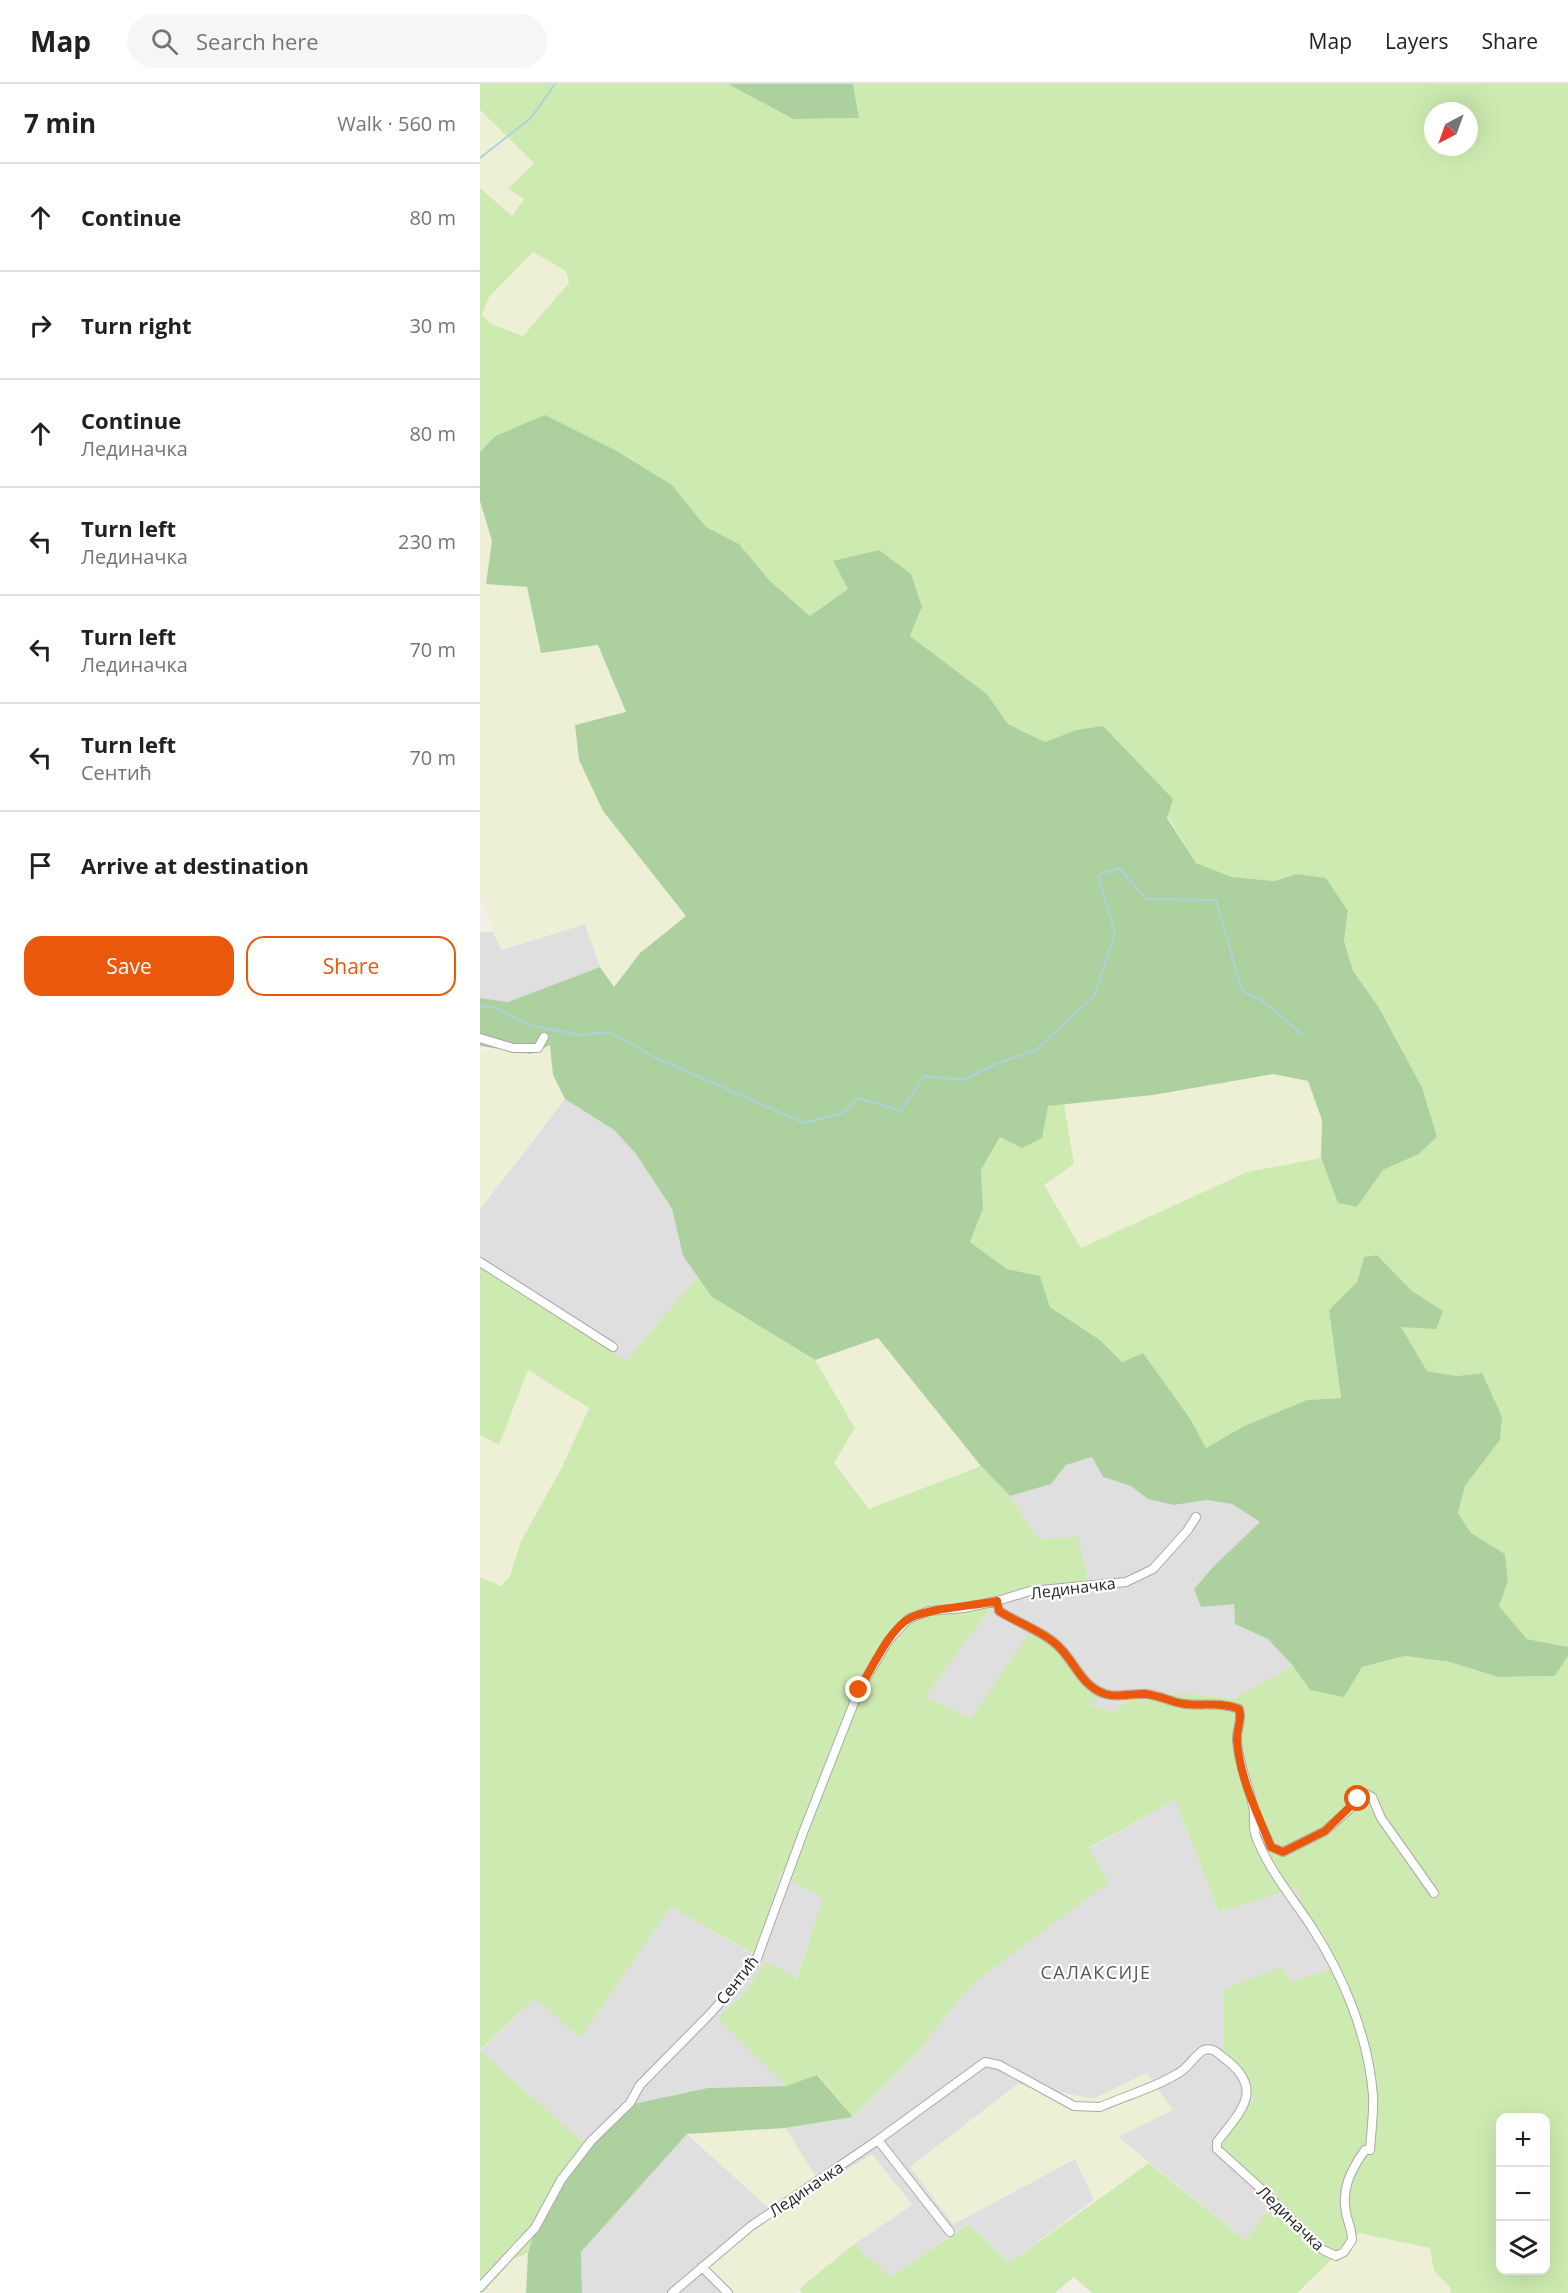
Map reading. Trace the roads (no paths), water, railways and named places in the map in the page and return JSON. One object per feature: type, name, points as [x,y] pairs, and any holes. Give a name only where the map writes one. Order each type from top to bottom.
[{"type":"street","points":[[480,1038],[513,1048],[538,1048],[544,1037]]},
{"type":"street","points":[[480,1262],[613,1347]]},
{"type":"street","name":"Лединачка","points":[[908,1619],[929,1611],[964,1608],[1030,1591],[1126,1582],[1153,1569],[1187,1531],[1196,1517]]},
{"type":"street","name":"Лединачка","points":[[672,2293],[751,2226],[878,2140],[985,2062],[999,2065],[1074,2106],[1088,2109],[1100,2107],[1174,2076],[1189,2068],[1198,2053],[1206,2049],[1213,2049],[1233,2065],[1244,2078],[1247,2088],[1246,2105],[1217,2142],[1217,2150],[1258,2186],[1323,2250],[1336,2256],[1344,2252],[1352,2240],[1345,2208],[1346,2184],[1365,2150],[1370,2150],[1372,2095],[1362,2040],[1342,1979],[1311,1926],[1269,1867],[1252,1823],[1254,1808],[1244,1781],[1236,1738],[1241,1716],[1239,1709],[1208,1703],[1186,1704],[1170,1698],[1144,1694],[1117,1697],[1102,1694],[1087,1685],[1061,1648],[1048,1638],[999,1611],[997,1601]]},
{"type":"street","name":"Сентић","points":[[480,2287],[535,2228],[561,2180],[591,2141],[630,2103],[640,2085],[711,2013],[756,1961],[859,1690],[888,1641],[908,1619]]},
{"type":"street","points":[[1254,1808],[1271,1847],[1283,1852],[1325,1831],[1366,1794],[1372,1797],[1381,1818],[1434,1893]]},
{"type":"street","points":[[878,2140],[950,2232]]},
{"type":"street","points":[[702,2267],[728,2293]]},
{"type":"waterway","points":[[480,158],[531,118],[555,84]]},
{"type":"waterway","points":[[480,1006],[496,1008],[528,1025],[580,1035],[610,1032],[654,1057],[804,1123],[843,1113],[858,1098],[901,1111],[924,1076],[964,1080],[993,1065],[1036,1050],[1094,996],[1115,933],[1098,875],[1119,868],[1146,899],[1216,900],[1242,991],[1260,999],[1303,1035]]},
{"type":"district","name":"САЛАКСИЈЕ","points":[[1096,1972]]}]
